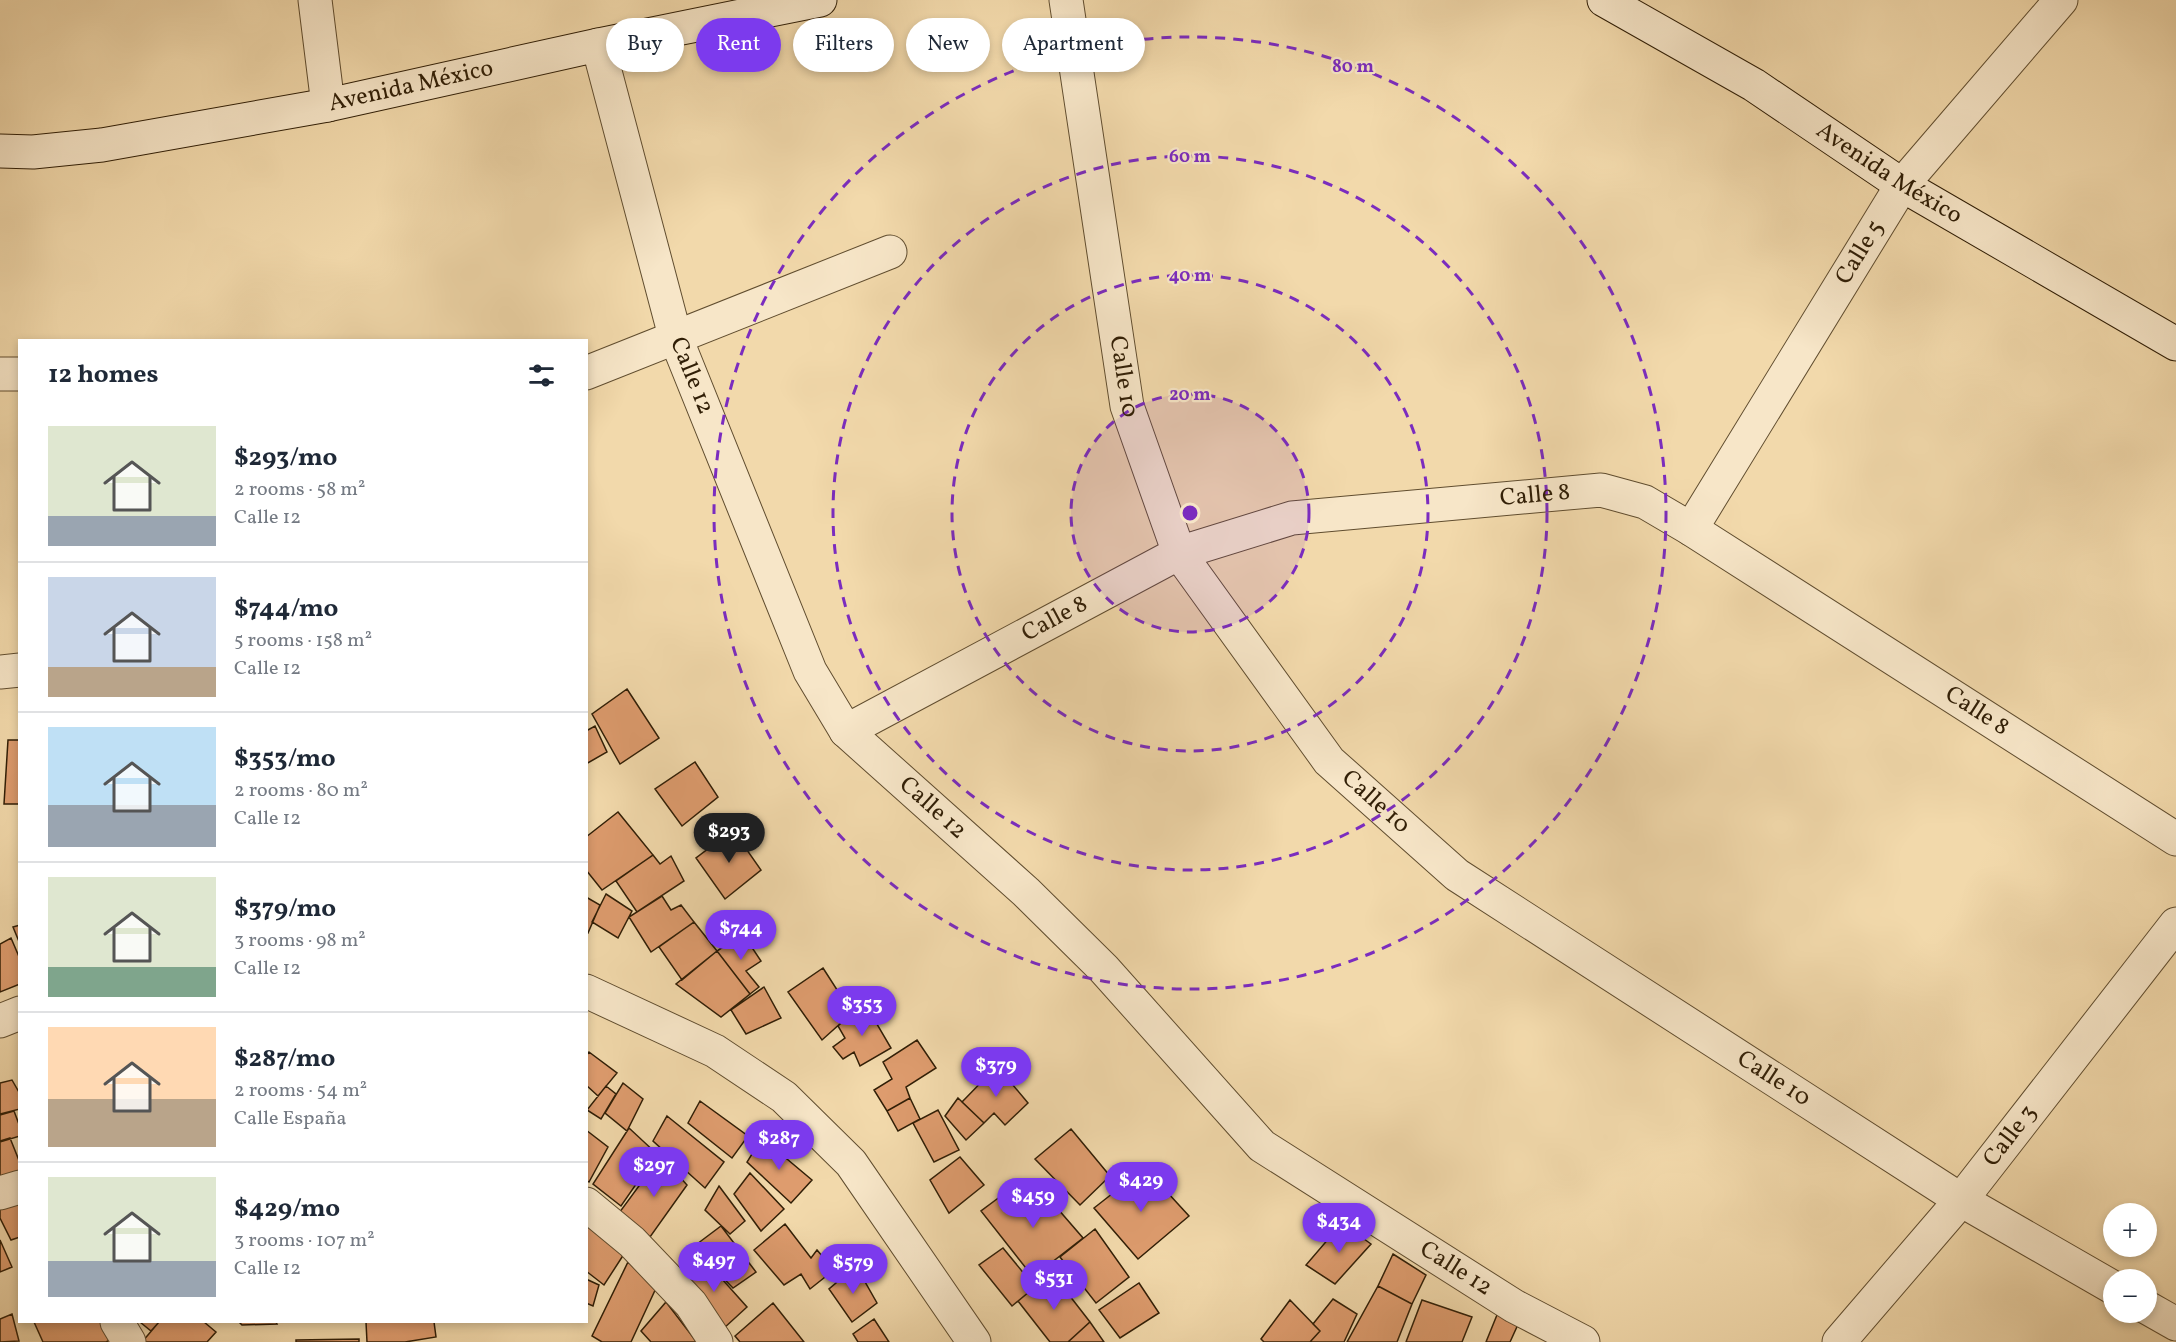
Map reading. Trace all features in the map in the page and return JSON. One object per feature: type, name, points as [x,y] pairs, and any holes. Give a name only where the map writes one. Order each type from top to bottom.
[{"type":"street","points":[[315,0],[328,105]]},
{"type":"street","name":"Avenida México","points":[[0,152],[33,152],[102,145],[328,105],[598,45],[820,0]]},
{"type":"street","name":"Calle 10","points":[[1066,0],[1127,406],[1179,553],[1329,760],[1457,875],[1961,1200],[2103,1282]]},
{"type":"street","name":"Avenida México","points":[[1604,0],[1754,85],[1902,185],[2176,344]]},
{"type":"street","name":"Calle 5","points":[[1691,529],[1902,185],[2061,0]]},
{"type":"street","name":"Calle 12","points":[[598,45],[675,336],[810,672],[846,731],[1026,892],[1104,969],[1262,1146],[1514,1306],[1583,1342]]},
{"type":"street","points":[[588,372],[890,252]]},
{"type":"street","points":[[0,374],[18,374]]},
{"type":"street","name":"Calle 8","points":[[846,731],[1179,553],[1292,518],[1601,490],[1645,502],[1691,529],[2176,839]]},
{"type":"street","points":[[0,672],[18,670]]},
{"type":"street","name":"Calle 3","points":[[1839,1342],[1961,1200],[2176,924]]},
{"type":"street","points":[[588,992],[715,1051],[784,1097],[851,1163],[974,1342]]},
{"type":"street","points":[[0,1021],[18,1014]]},
{"type":"street","points":[[0,1193],[18,1188]]},
{"type":"street","points":[[588,1206],[632,1242],[691,1304],[716,1342]]},
{"type":"street","points":[[2157,1313],[2176,1324]]},
{"type":"street","points":[[118,1323],[129,1342]]},
{"type":"building","points":[[627,689],[659,738],[620,764],[592,714]]},
{"type":"building","points":[[595,726],[607,752],[588,763],[588,730]]},
{"type":"building","points":[[8,740],[18,740],[18,804],[4,804]]},
{"type":"building","points":[[695,762],[718,797],[682,826],[655,789]]},
{"type":"building","points":[[618,812],[653,855],[602,890],[588,872],[588,835]]},
{"type":"building","points":[[733,830],[761,870],[725,899],[696,858]]},
{"type":"building","points":[[653,855],[660,864],[671,856],[684,881],[637,912],[616,881]]},
{"type":"building","points":[[606,894],[632,911],[618,938],[592,922]]},
{"type":"building","points":[[662,896],[671,910],[681,905],[694,922],[651,952],[629,917]]},
{"type":"building","points":[[588,898],[600,905],[588,933]]},
{"type":"building","points":[[694,922],[717,951],[682,980],[659,947]]},
{"type":"building","points":[[18,926],[18,939],[13,927]]},
{"type":"building","points":[[743,934],[761,961],[746,971],[759,987],[750,994],[717,951]]},
{"type":"building","points":[[11,938],[18,954],[18,985],[0,992],[0,944]]},
{"type":"building","points":[[717,951],[750,994],[721,1017],[676,984]]},
{"type":"building","points":[[823,968],[852,1013],[822,1040],[788,992]]},
{"type":"building","points":[[764,987],[781,1018],[746,1034],[731,1010]]},
{"type":"building","points":[[864,1002],[891,1048],[860,1066],[854,1052],[843,1059],[833,1047],[845,1038],[838,1026]]},
{"type":"building","points":[[917,1040],[936,1068],[906,1087],[910,1098],[887,1111],[874,1090],[892,1079],[883,1062]]},
{"type":"building","points":[[588,1053],[617,1073],[598,1096],[588,1087]]},
{"type":"building","points":[[997,1066],[1028,1103],[1005,1125],[994,1113],[984,1123],[962,1102]]},
{"type":"building","points":[[12,1080],[18,1090],[18,1110],[0,1114],[0,1083]]},
{"type":"building","points":[[623,1083],[643,1099],[627,1131],[605,1113]]},
{"type":"building","points":[[606,1086],[616,1094],[601,1119],[588,1109]]},
{"type":"building","points":[[910,1098],[920,1119],[898,1131],[887,1111]]},
{"type":"building","points":[[958,1098],[984,1123],[966,1140],[945,1116]]},
{"type":"building","points":[[700,1101],[748,1136],[732,1158],[688,1123]]},
{"type":"building","points":[[938,1110],[959,1150],[934,1162],[913,1123]]},
{"type":"building","points":[[14,1111],[18,1122],[18,1137],[0,1142],[0,1115]]},
{"type":"building","points":[[667,1116],[724,1162],[705,1188],[653,1141]]},
{"type":"building","points":[[629,1128],[657,1154],[621,1206],[593,1184]]},
{"type":"building","points":[[1071,1129],[1110,1176],[1080,1205],[1035,1159]]},
{"type":"building","points":[[588,1132],[608,1147],[588,1181]]},
{"type":"building","points":[[10,1138],[18,1158],[18,1171],[0,1178],[0,1141]]},
{"type":"building","points":[[762,1138],[812,1180],[791,1203],[747,1162]]},
{"type":"building","points":[[661,1156],[687,1185],[650,1237],[619,1213]]},
{"type":"building","points":[[960,1157],[984,1185],[949,1213],[930,1180]]},
{"type":"building","points":[[1145,1168],[1189,1216],[1138,1259],[1094,1208]]},
{"type":"building","points":[[750,1173],[784,1209],[761,1231],[734,1194]]},
{"type":"building","points":[[719,1186],[745,1221],[730,1234],[705,1210]]},
{"type":"building","points":[[1038,1186],[1083,1238],[1033,1277],[981,1211],[1001,1196],[1008,1207]]},
{"type":"building","points":[[18,1198],[18,1238],[11,1240],[0,1218],[0,1202]]},
{"type":"building","points":[[588,1219],[624,1254],[604,1285],[588,1273]]},
{"type":"building","points":[[1342,1223],[1371,1244],[1335,1284],[1306,1265]]},
{"type":"building","points":[[785,1224],[811,1258],[817,1250],[834,1270],[810,1289],[801,1274],[784,1285],[754,1250]]},
{"type":"building","points":[[721,1226],[756,1272],[733,1288],[693,1247]]},
{"type":"building","points":[[1095,1229],[1129,1277],[1096,1303],[1060,1257]]},
{"type":"building","points":[[0,1240],[12,1267],[0,1272]]},
{"type":"building","points":[[1003,1248],[1035,1287],[1012,1306],[979,1265]]},
{"type":"building","points":[[1393,1254],[1426,1275],[1412,1304],[1378,1286]]},
{"type":"building","points":[[705,1260],[747,1307],[723,1329],[679,1276]]},
{"type":"building","points":[[628,1262],[657,1286],[631,1342],[602,1342],[592,1336]]},
{"type":"building","points":[[856,1266],[877,1303],[852,1322],[829,1289]]},
{"type":"building","points":[[1052,1273],[1090,1322],[1068,1342],[1050,1342],[1018,1301]]},
{"type":"building","points":[[588,1280],[599,1285],[593,1306],[588,1304]]},
{"type":"building","points":[[1139,1283],[1159,1313],[1120,1338],[1099,1310]]},
{"type":"building","points":[[1378,1286],[1412,1304],[1397,1342],[1347,1342]]},
{"type":"building","points":[[1333,1299],[1357,1314],[1344,1342],[1310,1342],[1320,1331],[1313,1324]]},
{"type":"building","points":[[1290,1300],[1320,1331],[1310,1342],[1264,1342],[1261,1339]]},
{"type":"building","points":[[1422,1300],[1472,1317],[1462,1342],[1406,1342]]},
{"type":"building","points":[[666,1302],[695,1342],[651,1342],[641,1331]]},
{"type":"building","points":[[773,1303],[804,1342],[740,1342],[735,1336]]},
{"type":"building","points":[[1499,1310],[1520,1320],[1510,1342],[1486,1342]]},
{"type":"building","points":[[12,1314],[19,1341],[0,1342],[0,1319]]},
{"type":"building","points":[[874,1319],[889,1342],[858,1342],[853,1334]]},
{"type":"building","points":[[1090,1322],[1104,1342],[1068,1342]]},
{"type":"building","points":[[34,1323],[106,1323],[114,1338],[106,1342],[43,1342]]},
{"type":"building","points":[[141,1323],[158,1323],[151,1331]]},
{"type":"building","points":[[158,1323],[205,1323],[216,1332],[207,1342],[142,1342]]},
{"type":"building","points":[[240,1323],[277,1324],[242,1325]]},
{"type":"building","points":[[366,1323],[434,1323],[436,1337],[405,1342],[367,1342]]},
{"type":"building","points":[[359,1339],[359,1342],[296,1342],[296,1340]]}]
